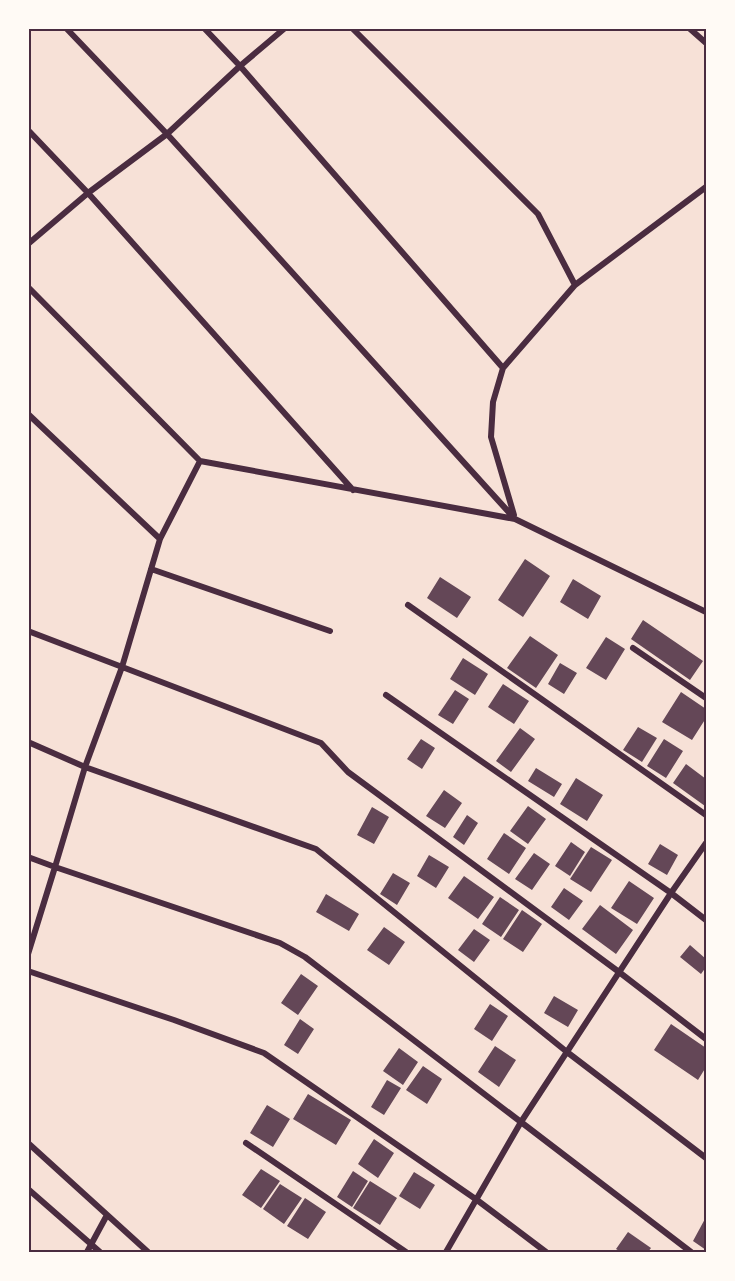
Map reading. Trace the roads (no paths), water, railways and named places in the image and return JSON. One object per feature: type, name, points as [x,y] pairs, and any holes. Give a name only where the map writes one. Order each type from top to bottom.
[{"type":"street","points":[[66,28],[167,134],[515,519]]},
{"type":"street","points":[[204,28],[240,66],[502,368]]},
{"type":"street","points":[[28,244],[88,193],[167,134],[240,66],[285,28]]},
{"type":"street","points":[[352,28],[538,214],[575,285]]},
{"type":"street","points":[[689,28],[706,44]]},
{"type":"street","points":[[28,130],[88,193],[353,490]]},
{"type":"street","points":[[515,519],[491,437],[493,402],[502,368],[575,285],[706,187]]},
{"type":"street","points":[[28,287],[200,461],[515,519],[706,612]]},
{"type":"street","points":[[28,414],[160,539]]},
{"type":"street","points":[[28,954],[85,767],[122,667],[160,539],[200,461]]},
{"type":"street","points":[[151,569],[330,631]]},
{"type":"street","points":[[408,605],[706,815]]},
{"type":"street","points":[[28,631],[321,742],[348,772],[620,972],[706,1039]]},
{"type":"street","points":[[633,648],[706,698]]},
{"type":"street","points":[[386,695],[671,892],[706,920]]},
{"type":"street","points":[[28,742],[85,767],[316,849],[567,1052],[706,1158]]},
{"type":"street","points":[[446,1252],[522,1122],[671,892],[706,843]]},
{"type":"street","points":[[28,857],[269,939],[305,957],[691,1252]]},
{"type":"street","points":[[28,971],[264,1053],[477,1200],[546,1252]]},
{"type":"street","points":[[28,1143],[148,1252]]},
{"type":"street","points":[[246,1143],[406,1252]]},
{"type":"street","points":[[28,1189],[100,1252]]},
{"type":"street","points":[[87,1252],[107,1215]]}]
